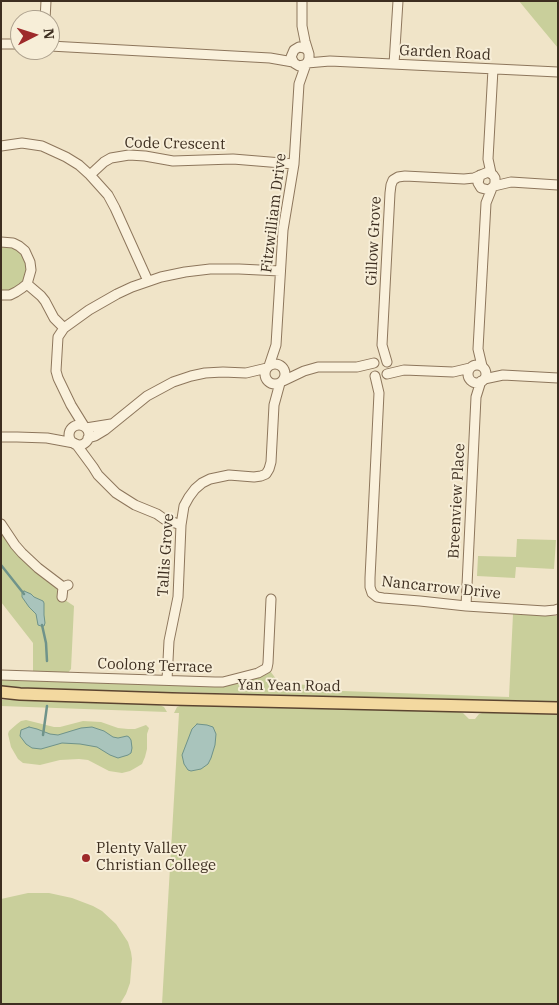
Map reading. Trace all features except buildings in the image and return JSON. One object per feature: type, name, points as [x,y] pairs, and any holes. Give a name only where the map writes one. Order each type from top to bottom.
[{"type":"main road","name":"Yan Yean Road","points":[[1,692],[182,700],[558,708]]},
{"type":"main road","name":"Yan Yean Road","points":[[1,698],[20,694]]},
{"type":"street","points":[[60,47],[270,58],[301,66],[310,59],[302,26],[302,1]]},
{"type":"street","points":[[394,64],[398,1]]},
{"type":"street","points":[[294,63],[291,57],[298,42],[302,26]]},
{"type":"street","points":[[270,58],[293,51],[299,47],[308,51]]},
{"type":"street","name":"Garden Road","points":[[308,51],[330,61]]},
{"type":"street","name":"Garden Road","points":[[306,64],[330,61],[558,72]]},
{"type":"street","name":"Fitzwilliam Drive","points":[[294,63],[299,84]]},
{"type":"street","name":"Fitzwilliam Drive","points":[[268,367],[276,345],[284,221],[294,164],[299,84],[306,64]]},
{"type":"street","points":[[487,174],[493,69]]},
{"type":"street","points":[[1,146],[22,143],[42,146],[66,157],[90,174],[108,195],[148,281]]},
{"type":"street","name":"Code Crescent","points":[[90,174],[111,158],[129,155],[173,161],[233,159],[294,164]]},
{"type":"street","points":[[487,174],[511,182],[558,185]]},
{"type":"street","points":[[486,203],[478,180],[487,174]]},
{"type":"street","points":[[477,380],[486,374],[478,367],[478,349],[486,203],[496,180],[487,174]]},
{"type":"street","name":"Gillow Grove","points":[[387,363],[382,345],[391,186],[393,180],[405,176],[464,180],[487,174]]},
{"type":"street","name":"Gillow Grove","points":[[464,180],[480,187]]},
{"type":"street","points":[[480,187],[486,190],[511,182]]},
{"type":"street","points":[[1,242],[13,243],[19,246],[28,256],[31,270],[27,284],[10,295],[1,295]]},
{"type":"street","points":[[93,467],[88,439],[89,432],[71,405],[56,371],[58,337],[64,328],[104,301],[148,281],[185,272],[210,269],[280,271]]},
{"type":"street","points":[[27,284],[41,296],[54,318],[64,328]]},
{"type":"street","name":"Fitzwilliam Drive","points":[[276,345],[282,367]]},
{"type":"street","name":"Gillow Grove","points":[[374,363],[382,345]]},
{"type":"street","points":[[246,373],[274,384],[318,367],[357,367],[380,360],[404,370]]},
{"type":"street","points":[[374,363],[372,370],[374,375]]},
{"type":"street","points":[[386,375],[389,369],[387,363]]},
{"type":"street","points":[[1,437],[47,438],[83,444],[88,439],[105,430],[146,396],[182,379],[214,372],[246,373],[275,364],[304,371]]},
{"type":"street","points":[[268,367],[265,372],[268,382]]},
{"type":"street","points":[[282,367],[285,375],[282,382]]},
{"type":"street","points":[[357,367],[380,378],[404,370],[453,372],[478,367],[503,375]]},
{"type":"street","points":[[477,380],[468,373],[478,367]]},
{"type":"street","points":[[453,372],[477,380],[503,375],[558,378]]},
{"type":"street","name":"Nancarrow Drive","points":[[374,375],[379,393],[370,578],[372,593],[383,598],[466,606],[545,611],[558,609]]},
{"type":"street","name":"Nancarrow Drive","points":[[379,393],[386,375]]},
{"type":"street","name":"Breenview Place","points":[[466,606],[477,380]]},
{"type":"street","name":"Tallis Grove","points":[[268,382],[274,405]]},
{"type":"street","name":"Tallis Grove","points":[[167,680],[169,641],[178,597],[181,520],[184,506],[188,497],[195,489],[210,479],[229,475],[254,477],[266,474],[270,462],[274,405],[282,382]]},
{"type":"street","points":[[71,405],[70,438],[102,480],[116,494],[135,505],[157,514],[181,520]]},
{"type":"street","points":[[47,438],[70,430],[77,425],[85,427],[113,423]]},
{"type":"street","points":[[1,524],[15,545],[26,557],[38,568],[66,586],[62,597]]},
{"type":"street","name":"Coolong Terrace","points":[[1,675],[223,682],[258,673],[267,668],[268,663],[271,599]]},
{"type":"green space","points":[[519,1],[558,1],[558,48],[533,18]]},
{"type":"green space","points":[[1,245],[8,245],[20,251],[25,257],[27,265],[23,283],[9,291],[1,292]]},
{"type":"green space","points":[[1,531],[56,586],[61,601],[65,600],[74,606],[71,669],[67,674],[33,673],[33,643],[1,602]]},
{"type":"green space","points":[[517,539],[556,540],[554,569],[516,567],[515,578],[477,576],[478,556],[516,557]]},
{"type":"green space","points":[[513,614],[558,616],[558,704],[497,700],[1,688],[1,679],[215,685],[261,676],[270,671],[280,684],[315,685],[315,690],[509,697]]},
{"type":"green space","points":[[1,700],[155,703],[164,707],[167,712],[1,706]]},
{"type":"green space","points":[[183,705],[457,711],[463,713],[469,719],[475,719],[479,714],[488,711],[558,713],[558,1004],[162,1004],[179,713],[174,713],[177,707]]},
{"type":"green space","points":[[26,720],[54,727],[83,721],[101,722],[118,728],[128,729],[135,729],[146,725],[149,728],[145,757],[142,764],[122,773],[109,771],[88,760],[79,759],[60,760],[40,765],[23,763],[18,759],[11,747],[8,734],[17,724]]},
{"type":"green space","points":[[28,893],[49,893],[72,898],[102,911],[116,924],[128,942],[132,959],[130,983],[120,1004],[1,1004],[1,899]]},
{"type":"water","points":[[24,591],[43,601],[44,626],[38,625],[36,614],[22,597]]},
{"type":"water","points":[[197,724],[213,727],[216,734],[215,745],[208,764],[201,769],[191,771],[184,764],[182,755],[192,729]]},
{"type":"water","points":[[29,727],[58,735],[81,728],[92,727],[104,731],[113,737],[129,737],[132,748],[131,753],[118,758],[97,747],[62,743],[41,749],[32,748],[20,736],[21,730]]},
{"type":"waterway","points":[[1,565],[24,594]]},
{"type":"waterway","points":[[42,625],[47,661]]},
{"type":"waterway","points":[[43,735],[47,706]]},
{"type":"place","name":"Plenty Valley Christian College","points":[[86,858]]}]
